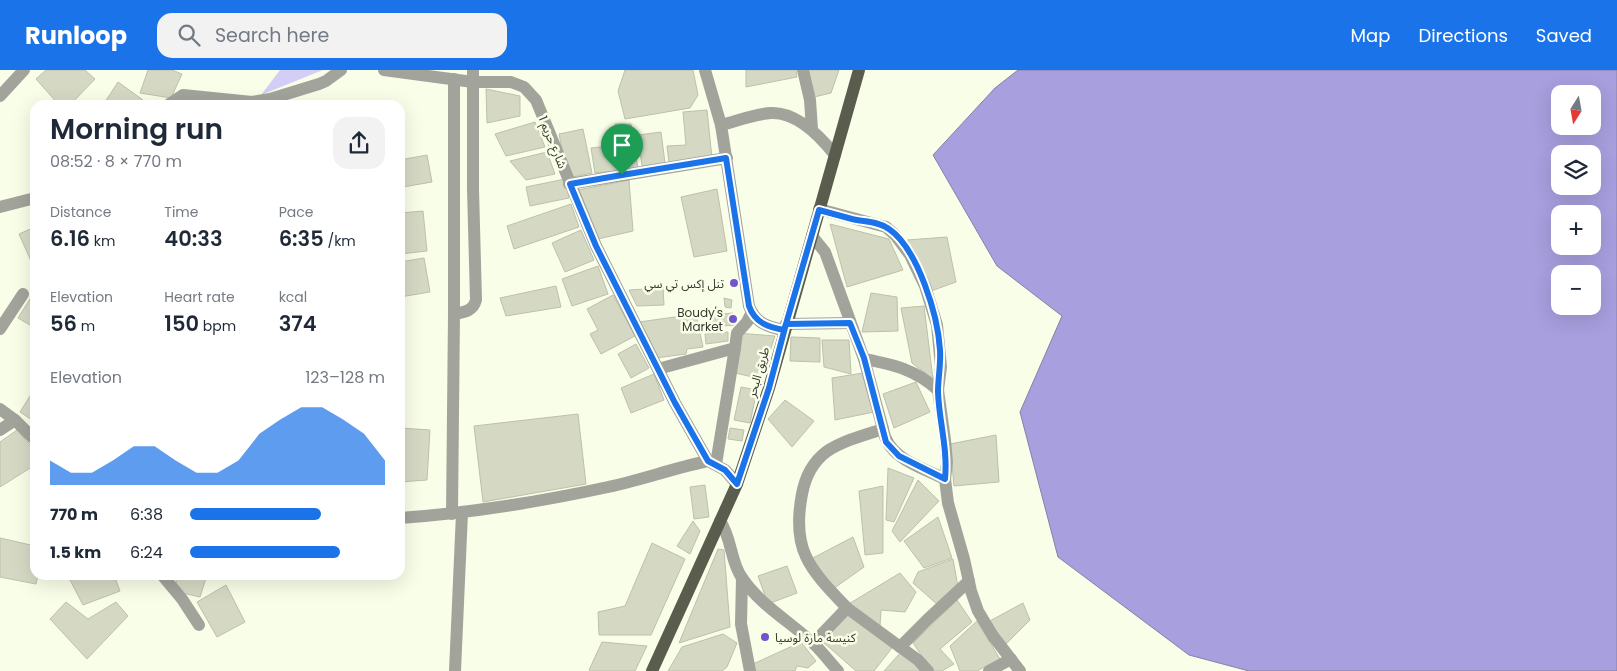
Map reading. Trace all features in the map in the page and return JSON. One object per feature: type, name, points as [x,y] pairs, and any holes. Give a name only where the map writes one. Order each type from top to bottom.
[{"type":"main road","name":"طريق البحر","points":[[652,671],[737,484],[769,388],[859,70]]},
{"type":"street","points":[[0,96],[24,70]]},
{"type":"street","points":[[261,100],[270,99],[318,84],[326,81],[341,70]]},
{"type":"street","name":"شارع حريم 1","points":[[384,70],[454,79],[473,76],[511,82],[524,87],[530,92],[536,100],[596,246],[658,369],[712,462],[725,470],[737,484]]},
{"type":"street","points":[[705,70],[721,125],[749,306],[752,312],[762,324],[785,327],[850,323]]},
{"type":"street","points":[[803,70],[810,100],[812,129]]},
{"type":"street","points":[[454,314],[472,309],[476,300],[473,76]]},
{"type":"street","points":[[454,79],[454,314],[457,514],[455,671]]},
{"type":"street","points":[[176,100],[183,95],[225,100]]},
{"type":"street","points":[[721,125],[773,113],[787,116],[812,129],[835,155]]},
{"type":"street","points":[[570,184],[726,158]]},
{"type":"street","points":[[0,207],[30,199]]},
{"type":"street","points":[[819,210],[886,227],[895,234],[910,255],[928,294],[937,326],[941,367],[938,390],[946,455],[945,479],[950,514],[961,545],[978,611],[993,636],[1020,671]]},
{"type":"street","points":[[812,236],[824,252],[864,358],[886,442],[899,456],[945,479]]},
{"type":"street","points":[[0,328],[23,294]]},
{"type":"street","points":[[405,518],[457,514],[608,487],[712,462],[737,333],[747,322],[752,312]]},
{"type":"street","points":[[658,369],[735,348]]},
{"type":"street","points":[[864,358],[908,369],[938,390]]},
{"type":"street","points":[[0,409],[15,420],[30,435]]},
{"type":"street","points":[[0,430],[15,420]]},
{"type":"street","points":[[883,429],[860,436],[828,451],[810,470],[802,489],[798,526],[802,548],[807,560],[818,575],[847,608],[923,664],[928,671]]},
{"type":"street","points":[[720,521],[728,533],[736,569],[754,594],[815,645],[838,671]]},
{"type":"street","points":[[742,578],[741,624],[750,671]]},
{"type":"street","points":[[166,580],[182,599],[199,625]]},
{"type":"street","points":[[900,647],[969,582]]},
{"type":"street","points":[[815,645],[822,634],[847,608]]},
{"type":"street","points":[[989,671],[1011,659]]},
{"type":"shaded area","points":[[280,70],[323,70],[261,95]]},
{"type":"shaded area","points":[[1018,70],[1617,70],[1617,671],[1249,671],[1189,655],[1058,557],[1020,412],[1062,316],[997,266],[933,155],[995,88]]},
{"type":"building","points":[[46,70],[85,70],[95,79],[75,100],[55,100],[36,79]]},
{"type":"building","points":[[148,70],[172,70],[182,74],[171,98],[140,93]]},
{"type":"building","points":[[625,70],[693,70],[698,95],[690,108],[625,119],[618,91]]},
{"type":"building","points":[[746,70],[796,70],[797,77],[746,87]]},
{"type":"building","points":[[808,70],[839,70],[831,93],[814,97]]},
{"type":"building","points":[[118,82],[143,100],[106,100]]},
{"type":"building","points":[[486,89],[520,96],[520,116],[487,123]]},
{"type":"building","points":[[707,110],[712,158],[669,163],[667,146],[686,145],[683,112]]},
{"type":"building","points":[[535,122],[545,147],[506,156],[495,134]]},
{"type":"building","points":[[615,124],[631,124],[638,169],[595,173],[591,148],[617,145]]},
{"type":"building","points":[[583,129],[592,173],[568,178],[559,134]]},
{"type":"building","points":[[661,132],[665,163],[642,166],[638,135]]},
{"type":"building","points":[[547,152],[555,174],[526,180],[510,161]]},
{"type":"building","points":[[427,155],[432,182],[405,187],[405,159]]},
{"type":"building","points":[[565,179],[569,198],[530,206],[526,187]]},
{"type":"building","points":[[629,180],[633,231],[598,239],[573,191]]},
{"type":"building","points":[[717,189],[727,251],[694,257],[681,197]]},
{"type":"building","points":[[571,204],[579,227],[514,249],[507,226]]},
{"type":"building","points":[[423,211],[427,251],[405,253],[405,213]]},
{"type":"building","points":[[830,224],[889,239],[903,270],[847,287]]},
{"type":"building","points":[[30,229],[30,259],[19,234]]},
{"type":"building","points":[[581,230],[594,260],[565,272],[552,243]]},
{"type":"building","points":[[947,237],[956,282],[931,291],[907,240]]},
{"type":"building","points":[[424,258],[430,292],[405,296],[405,261]]},
{"type":"building","points":[[598,266],[608,294],[572,306],[562,279]]},
{"type":"building","points":[[556,286],[561,307],[506,316],[500,298]]},
{"type":"building","points":[[663,288],[664,305],[637,306],[629,290]]},
{"type":"building","points":[[871,293],[897,297],[898,331],[862,332]]},
{"type":"building","points":[[613,295],[635,336],[601,354],[590,334],[598,330],[587,309]]},
{"type":"building","points":[[724,298],[732,300],[731,308],[725,307]]},
{"type":"building","points":[[30,299],[30,325],[18,318]]},
{"type":"building","points":[[924,306],[933,379],[912,363],[901,308]]},
{"type":"building","points":[[733,313],[734,325],[713,327],[712,315]]},
{"type":"building","points":[[696,314],[703,347],[687,349],[686,354],[656,358],[639,322]]},
{"type":"building","points":[[728,332],[728,341],[706,344],[705,334]]},
{"type":"building","points":[[737,333],[775,336],[761,379],[731,372]]},
{"type":"building","points":[[791,337],[820,338],[820,362],[790,361]]},
{"type":"building","points":[[822,340],[849,340],[851,374],[824,367]]},
{"type":"building","points":[[636,344],[649,368],[631,378],[618,354]]},
{"type":"building","points":[[863,373],[874,412],[835,420],[832,378]]},
{"type":"building","points":[[654,374],[664,400],[631,413],[621,388]]},
{"type":"building","points":[[916,382],[930,412],[894,428],[883,394]]},
{"type":"building","points":[[741,387],[757,390],[750,423],[734,420]]},
{"type":"building","points":[[30,396],[30,419],[20,412]]},
{"type":"building","points":[[785,400],[814,421],[792,447],[768,419]]},
{"type":"building","points":[[578,414],[586,484],[483,502],[474,426]]},
{"type":"building","points":[[405,428],[430,430],[427,480],[405,482]]},
{"type":"building","points":[[730,428],[744,430],[742,441],[728,439]]},
{"type":"building","points":[[17,430],[30,445],[30,468],[0,487],[0,442]]},
{"type":"building","points":[[996,435],[999,482],[954,486],[950,444]]},
{"type":"building","points":[[888,468],[914,478],[894,522],[886,520]]},
{"type":"building","points":[[918,480],[939,501],[900,542],[892,531]]},
{"type":"building","points":[[705,485],[709,517],[694,519],[690,487]]},
{"type":"building","points":[[883,486],[883,553],[865,555],[859,491]]},
{"type":"building","points":[[938,517],[952,558],[924,568],[904,541]]},
{"type":"building","points":[[693,521],[700,531],[690,554],[677,546]]},
{"type":"building","points":[[853,537],[864,567],[833,589],[811,559]]},
{"type":"building","points":[[0,538],[30,545],[30,580],[37,580],[36,584],[0,577]]},
{"type":"building","points":[[652,543],[685,559],[651,635],[599,635],[598,612],[625,606]]},
{"type":"building","points":[[718,549],[724,550],[730,627],[679,643]]},
{"type":"building","points":[[953,559],[958,587],[938,605],[913,583],[918,572]]},
{"type":"building","points":[[787,566],[797,593],[768,604],[758,576]]},
{"type":"building","points":[[900,573],[916,592],[905,612],[881,610],[880,626],[847,605]]},
{"type":"building","points":[[70,580],[116,580],[120,591],[83,605]]},
{"type":"building","points":[[176,580],[205,580],[200,597],[178,592]]},
{"type":"building","points":[[226,585],[245,622],[217,637],[197,602]]},
{"type":"building","points":[[957,600],[972,622],[940,649],[954,664],[942,671],[932,671],[913,643]]},
{"type":"building","points":[[66,602],[88,619],[116,602],[128,616],[87,659],[50,619]]},
{"type":"building","points":[[1023,603],[1030,620],[1006,644],[988,622]]},
{"type":"building","points":[[847,614],[892,648],[874,671],[856,671],[823,642]]},
{"type":"building","points":[[977,621],[1000,659],[977,671],[960,671],[950,646]]},
{"type":"building","points":[[723,634],[737,643],[727,667],[722,671],[668,671],[682,647]]},
{"type":"building","points":[[602,642],[647,646],[635,671],[591,671],[589,670]]},
{"type":"building","points":[[801,642],[816,661],[808,668],[797,666],[795,671],[755,671],[753,664]]},
{"type":"building","points":[[901,652],[923,671],[884,671]]},
{"type":"place","name":"تنل إكس تي سي","points":[[734,283]]},
{"type":"place","name":"Boudy's Market","points":[[733,319]]},
{"type":"place","name":"كنيسة مارة لوسيا","points":[[765,637]]},
{"type":"route","points":[[726,158],[749,306],[758,321],[768,327],[784,330],[819,210],[876,223],[891,230],[903,244],[918,269],[931,302],[937,326],[941,367],[938,390],[947,462],[945,479],[899,456],[886,442],[864,358],[850,323],[786,324],[769,388],[737,484],[725,470],[708,461],[675,403],[596,246],[570,184],[622,175],[726,158]]}]
